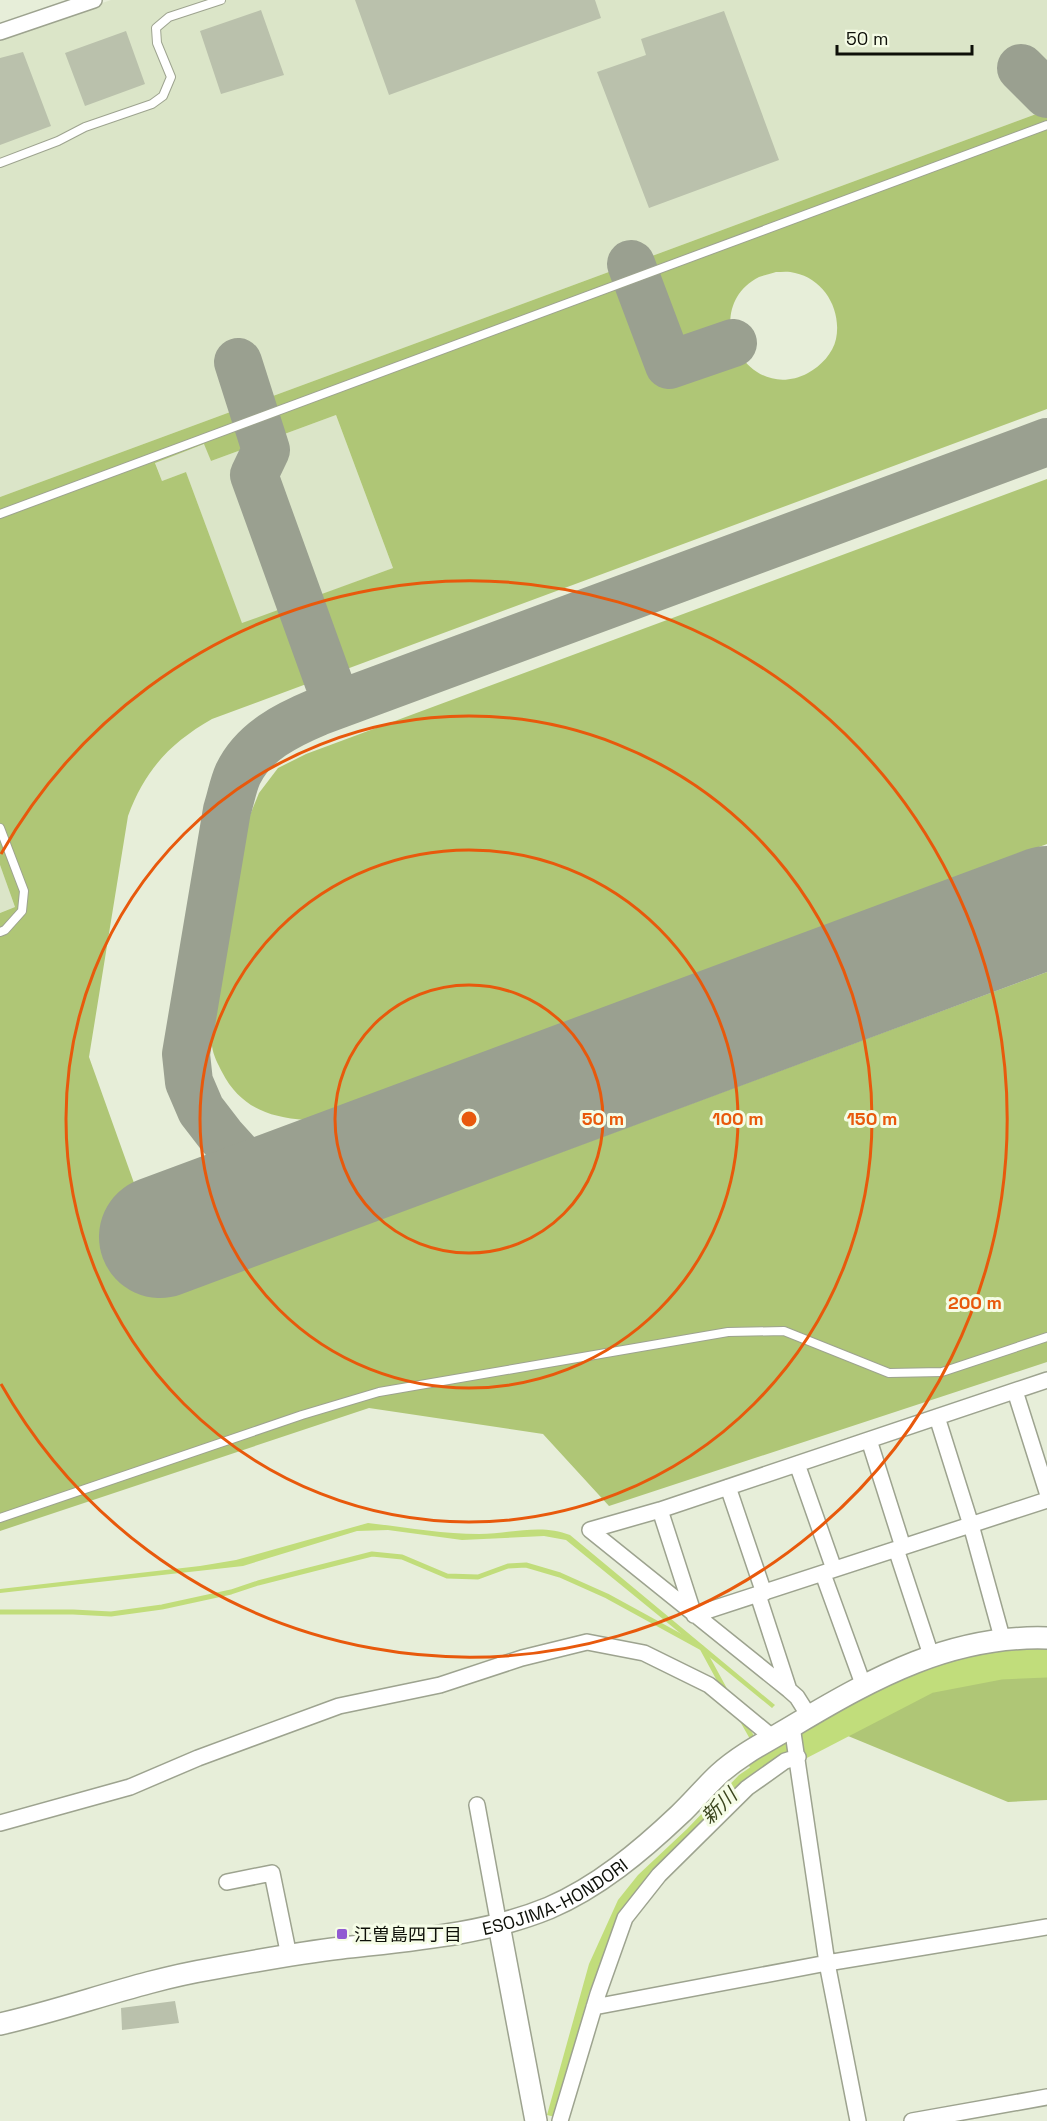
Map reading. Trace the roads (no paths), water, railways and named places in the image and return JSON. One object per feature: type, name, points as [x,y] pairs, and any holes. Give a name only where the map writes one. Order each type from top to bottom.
[{"type":"street","points":[[0,32],[70,4],[94,0]]},
{"type":"street","points":[[858,2121],[828,1963],[798,1757],[800,1721],[797,1697],[590,1530],[660,1510],[1047,1380]]},
{"type":"street","points":[[1014,1391],[1042,1457],[1047,1492]]},
{"type":"street","points":[[937,1417],[971,1525],[1003,1641]]},
{"type":"street","points":[[869,1440],[931,1655]]},
{"type":"street","points":[[797,1464],[863,1684]]},
{"type":"street","points":[[728,1487],[789,1690]]},
{"type":"street","points":[[694,1616],[1047,1500]]},
{"type":"street","points":[[660,1510],[694,1616]]},
{"type":"street","name":"ESOJIMA-HONDORI","points":[[0,2024],[206,1969],[499,1925],[550,1907],[596,1884],[680,1815],[720,1773],[747,1752],[863,1684],[931,1655],[968,1644],[1047,1638]]},
{"type":"street","points":[[0,1823],[130,1787],[198,1758],[339,1706],[440,1685],[522,1658],[587,1642],[644,1653],[710,1685],[772,1737]]},
{"type":"street","points":[[560,2121],[594,2007],[625,1918],[659,1875],[747,1788],[785,1761],[798,1757]]},
{"type":"street","points":[[477,1805],[536,2121]]},
{"type":"street","points":[[227,1882],[272,1873],[289,1956]]},
{"type":"street","points":[[594,2007],[828,1963],[1047,1927]]},
{"type":"street","points":[[912,2121],[1047,2097]]},
{"type":"lane","points":[[0,163],[58,141],[85,127],[152,104],[163,96],[171,77],[157,43],[156,28],[169,16],[220,0]]},
{"type":"lane","points":[[0,514],[1047,125]]},
{"type":"lane","points":[[0,828],[24,891],[22,911],[5,930],[0,932]]},
{"type":"lane","points":[[0,1518],[302,1414],[390,1390],[728,1332],[784,1331],[889,1373],[942,1372],[1047,1337]]},
{"type":"water","points":[[368,1523],[465,1534],[536,1529],[570,1535],[775,1705],[772,1708],[566,1540],[544,1536],[462,1540],[388,1530],[357,1531],[243,1566],[0,1593],[0,1589],[236,1560]]},
{"type":"water","points":[[1039,1653],[1039,1662],[993,1664],[947,1674],[902,1691],[818,1733],[815,1728],[896,1683],[939,1666],[984,1656]]},
{"type":"water","points":[[767,1756],[772,1763],[763,1769],[609,1943],[589,1993],[555,2117],[547,2115],[589,1964],[618,1900],[638,1875],[739,1775]]},
{"type":"waterway","points":[[0,1612],[111,1614],[162,1607],[231,1592],[372,1554],[402,1557],[447,1576],[478,1577],[508,1566],[526,1565],[560,1575],[607,1596],[702,1648],[726,1692]]},
{"type":"waterway","name":"新川","points":[[765,1761],[927,1677],[1000,1663],[1047,1661]]},
{"type":"waterway","points":[[741,1718],[754,1741]]},
{"type":"place","name":"江曽島四丁目","points":[[342,1934]]}]
